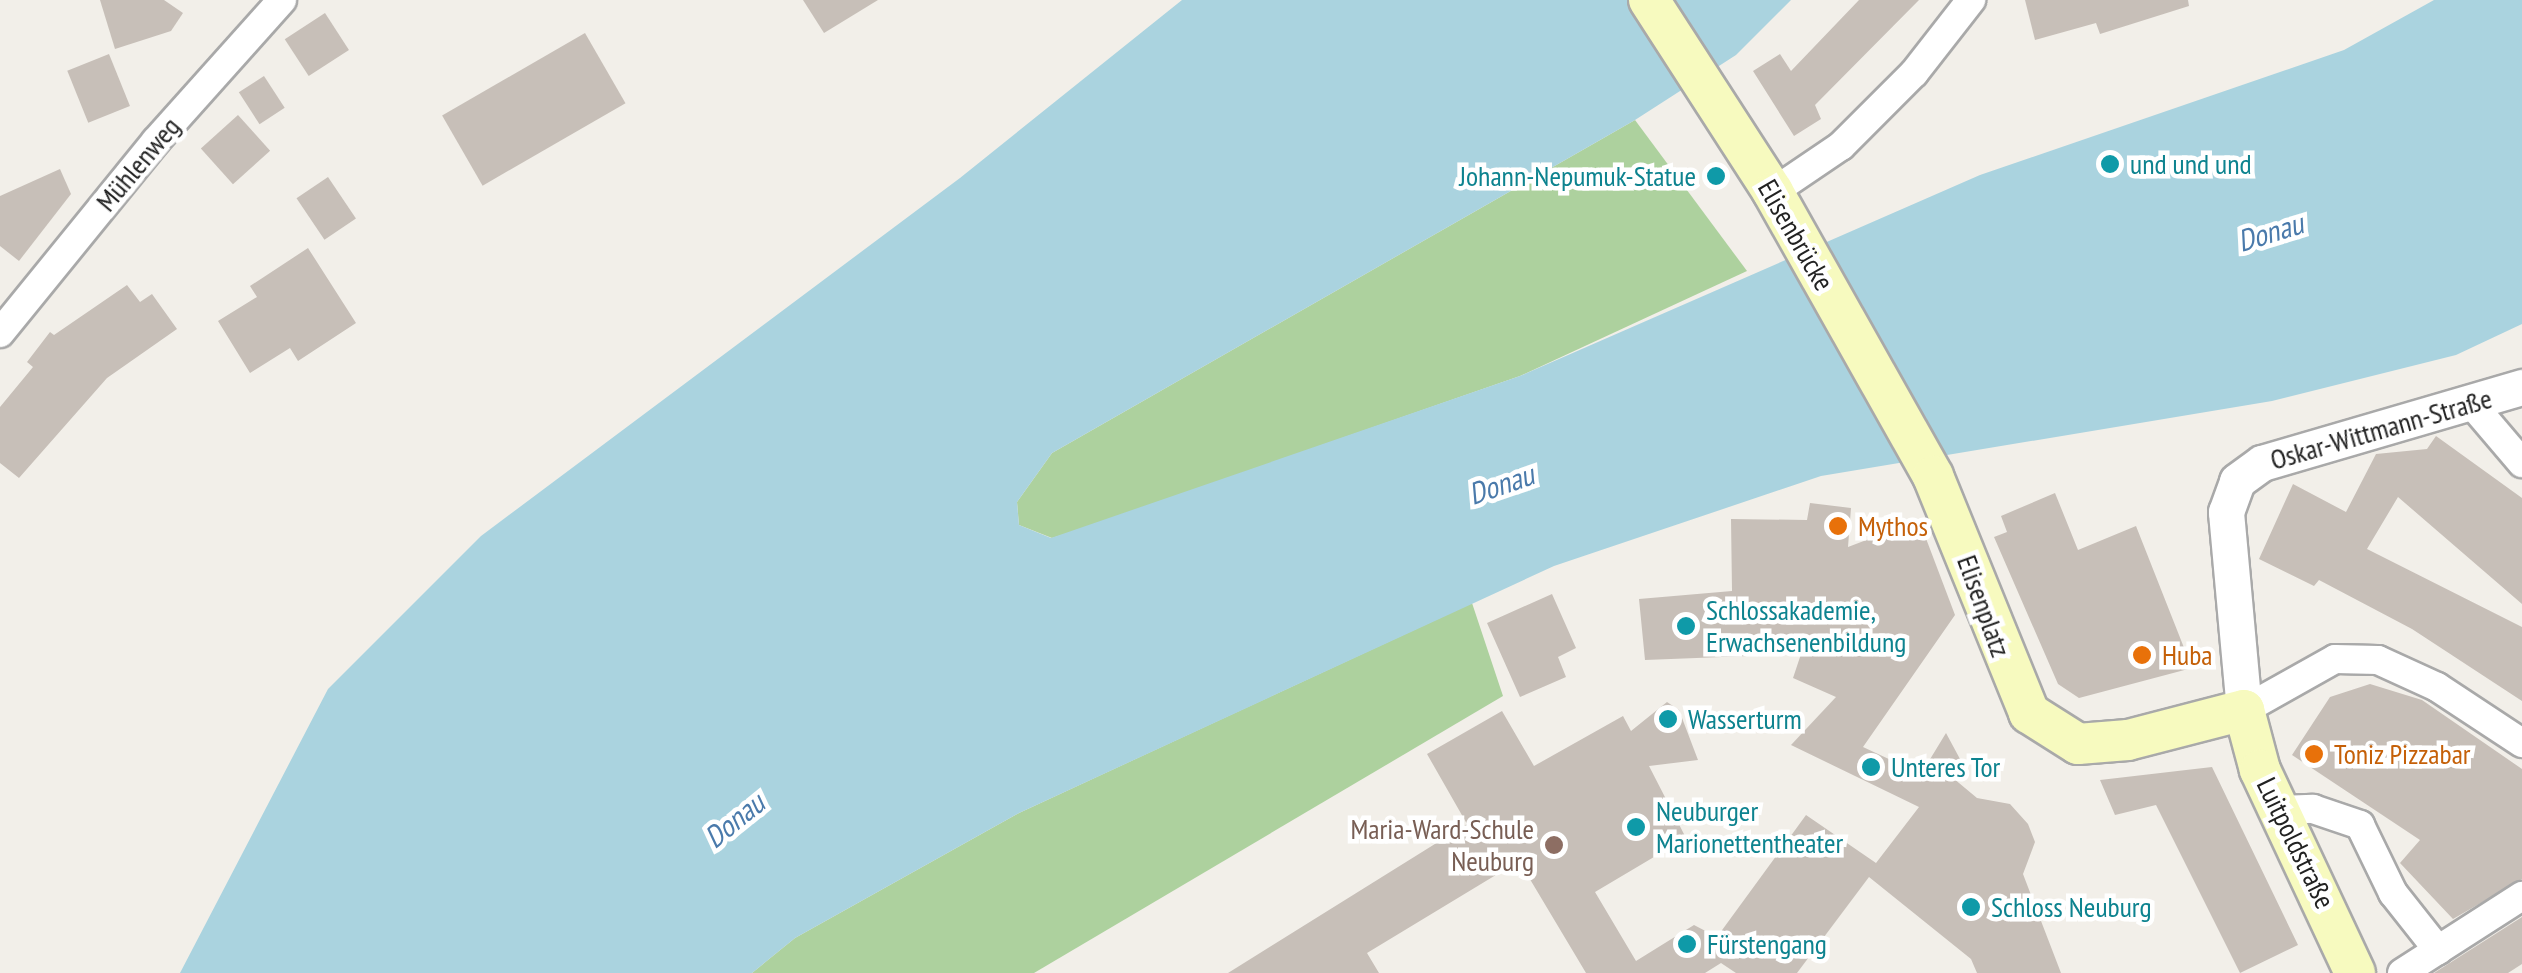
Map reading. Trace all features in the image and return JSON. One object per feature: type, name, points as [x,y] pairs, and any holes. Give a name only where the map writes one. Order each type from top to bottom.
[{"type":"main road","name":"Elisenbrücke","points":[[1649,0],[1772,192],[1933,476]]},
{"type":"main road","name":"Elisenplatz","points":[[1933,476],[2015,690],[2046,728],[2078,744],[2128,740],[2244,710]]},
{"type":"main road","name":"Luitpoldstraße","points":[[2244,710],[2260,770],[2355,973]]},
{"type":"street","name":"Mühlenweg","points":[[0,333],[156,142],[282,0]]},
{"type":"street","points":[[1772,192],[1841,146],[1914,72],[1971,0]]},
{"type":"street","name":"Oskar-Wittmann-Straße","points":[[2244,710],[2226,512],[2238,481],[2262,463],[2522,387]]},
{"type":"street","points":[[2472,403],[2522,463]]},
{"type":"street","points":[[2244,710],[2335,659],[2378,660],[2437,687],[2522,743]]},
{"type":"street","points":[[2280,810],[2313,808],[2360,825],[2394,893],[2438,950]]},
{"type":"street","points":[[2402,973],[2522,896]]},
{"type":"green space","points":[[1635,120],[1747,271],[1520,376],[1052,538],[1019,525],[1017,502],[1052,453]]},
{"type":"green space","points":[[1472,603],[1503,696],[1034,973],[752,973],[795,938],[1019,813]]},
{"type":"water","name":"Donau","points":[[1182,0],[1791,0],[1736,55],[1635,120],[1052,453],[1017,502],[1019,525],[1051,538],[1520,376],[1980,175],[2344,50],[2434,0],[2522,0],[2522,324],[2456,355],[2272,401],[1821,476],[1554,566],[1019,813],[795,938],[752,973],[180,973],[328,689],[481,536],[960,178]]},
{"type":"building","points":[[100,0],[164,0],[183,13],[171,31],[115,49]]},
{"type":"building","points":[[803,0],[878,0],[824,33]]},
{"type":"building","points":[[1859,0],[1919,0],[1815,105],[1821,119],[1794,136],[1753,71],[1780,54],[1791,71]]},
{"type":"building","points":[[2025,0],[2188,0],[2189,6],[2100,34],[2096,23],[2035,40]]},
{"type":"building","points":[[325,13],[349,50],[309,76],[285,39]]},
{"type":"building","points":[[585,33],[626,103],[483,186],[442,116]]},
{"type":"building","points":[[109,54],[130,106],[88,123],[67,71]]},
{"type":"building","points":[[264,76],[285,108],[260,124],[239,92]]},
{"type":"building","points":[[238,115],[270,151],[233,184],[201,148]]},
{"type":"building","points":[[60,169],[71,194],[19,261],[0,246],[0,196]]},
{"type":"building","points":[[328,177],[356,218],[324,240],[296,198]]},
{"type":"building","points":[[308,248],[356,323],[298,361],[290,348],[250,373],[218,321],[257,297],[250,286]]},
{"type":"building","points":[[127,285],[140,302],[152,294],[177,329],[107,378],[19,478],[0,463],[0,407],[33,367],[27,362],[50,332],[54,335]]},
{"type":"building","points":[[2436,436],[2522,498],[2522,604],[2398,497],[2367,549],[2522,627],[2522,701],[2412,629],[2319,580],[2314,586],[2259,559],[2293,484],[2346,512],[2376,454],[2427,449]]},
{"type":"building","points":[[2055,493],[2078,550],[2136,526],[2192,668],[2079,698],[2058,684],[1994,537],[2007,532],[2001,516]]},
{"type":"building","points":[[1810,503],[1851,508],[1848,547],[1919,520],[1955,615],[1863,747],[1921,774],[1946,733],[1960,759],[1953,778],[1977,798],[2010,804],[2028,824],[2035,842],[2023,874],[2061,973],[1977,973],[1971,959],[1869,877],[1797,973],[1736,973],[1721,963],[1705,973],[1586,973],[1519,861],[1367,953],[1379,973],[1228,973],[1467,824],[1427,754],[1502,711],[1534,766],[1623,716],[1631,731],[1667,702],[1679,710],[1698,760],[1649,766],[1686,838],[1595,892],[1636,961],[1694,925],[1717,937],[1806,815],[1876,863],[1919,807],[1791,745],[1836,697],[1793,678],[1801,654],[1645,660],[1639,599],[1732,591],[1731,519],[1807,520]]},
{"type":"building","points":[[1552,594],[1576,648],[1558,657],[1566,677],[1520,697],[1487,623]]},
{"type":"building","points":[[2370,684],[2422,700],[2522,769],[2522,879],[2453,919],[2400,863],[2420,840],[2292,755],[2330,697]]},
{"type":"building","points":[[2212,767],[2298,945],[2240,973],[2156,805],[2115,815],[2100,780]]},
{"type":"building","points":[[2522,917],[2522,964],[2508,973],[2434,973]]},
{"type":"place","name":"und und und","points":[[2110,164]]},
{"type":"place","name":"Johann-Nepumuk-Statue","points":[[1716,176]]},
{"type":"place","name":"Mythos","points":[[1838,526]]},
{"type":"place","name":"Schlossakademie, Erwachsenenbildung","points":[[1686,626]]},
{"type":"place","name":"Huba","points":[[2142,655]]},
{"type":"place","name":"Wasserturm","points":[[1668,719]]},
{"type":"place","name":"Toniz Pizzabar","points":[[2314,754]]},
{"type":"place","name":"Unteres Tor","points":[[1871,767]]},
{"type":"place","name":"Neuburger Marionettentheater","points":[[1636,827]]},
{"type":"place","name":"Maria-Ward-Schule Neuburg","points":[[1554,845]]},
{"type":"place","name":"Schloss Neuburg","points":[[1971,907]]},
{"type":"place","name":"Fürstengang","points":[[1687,944]]}]
